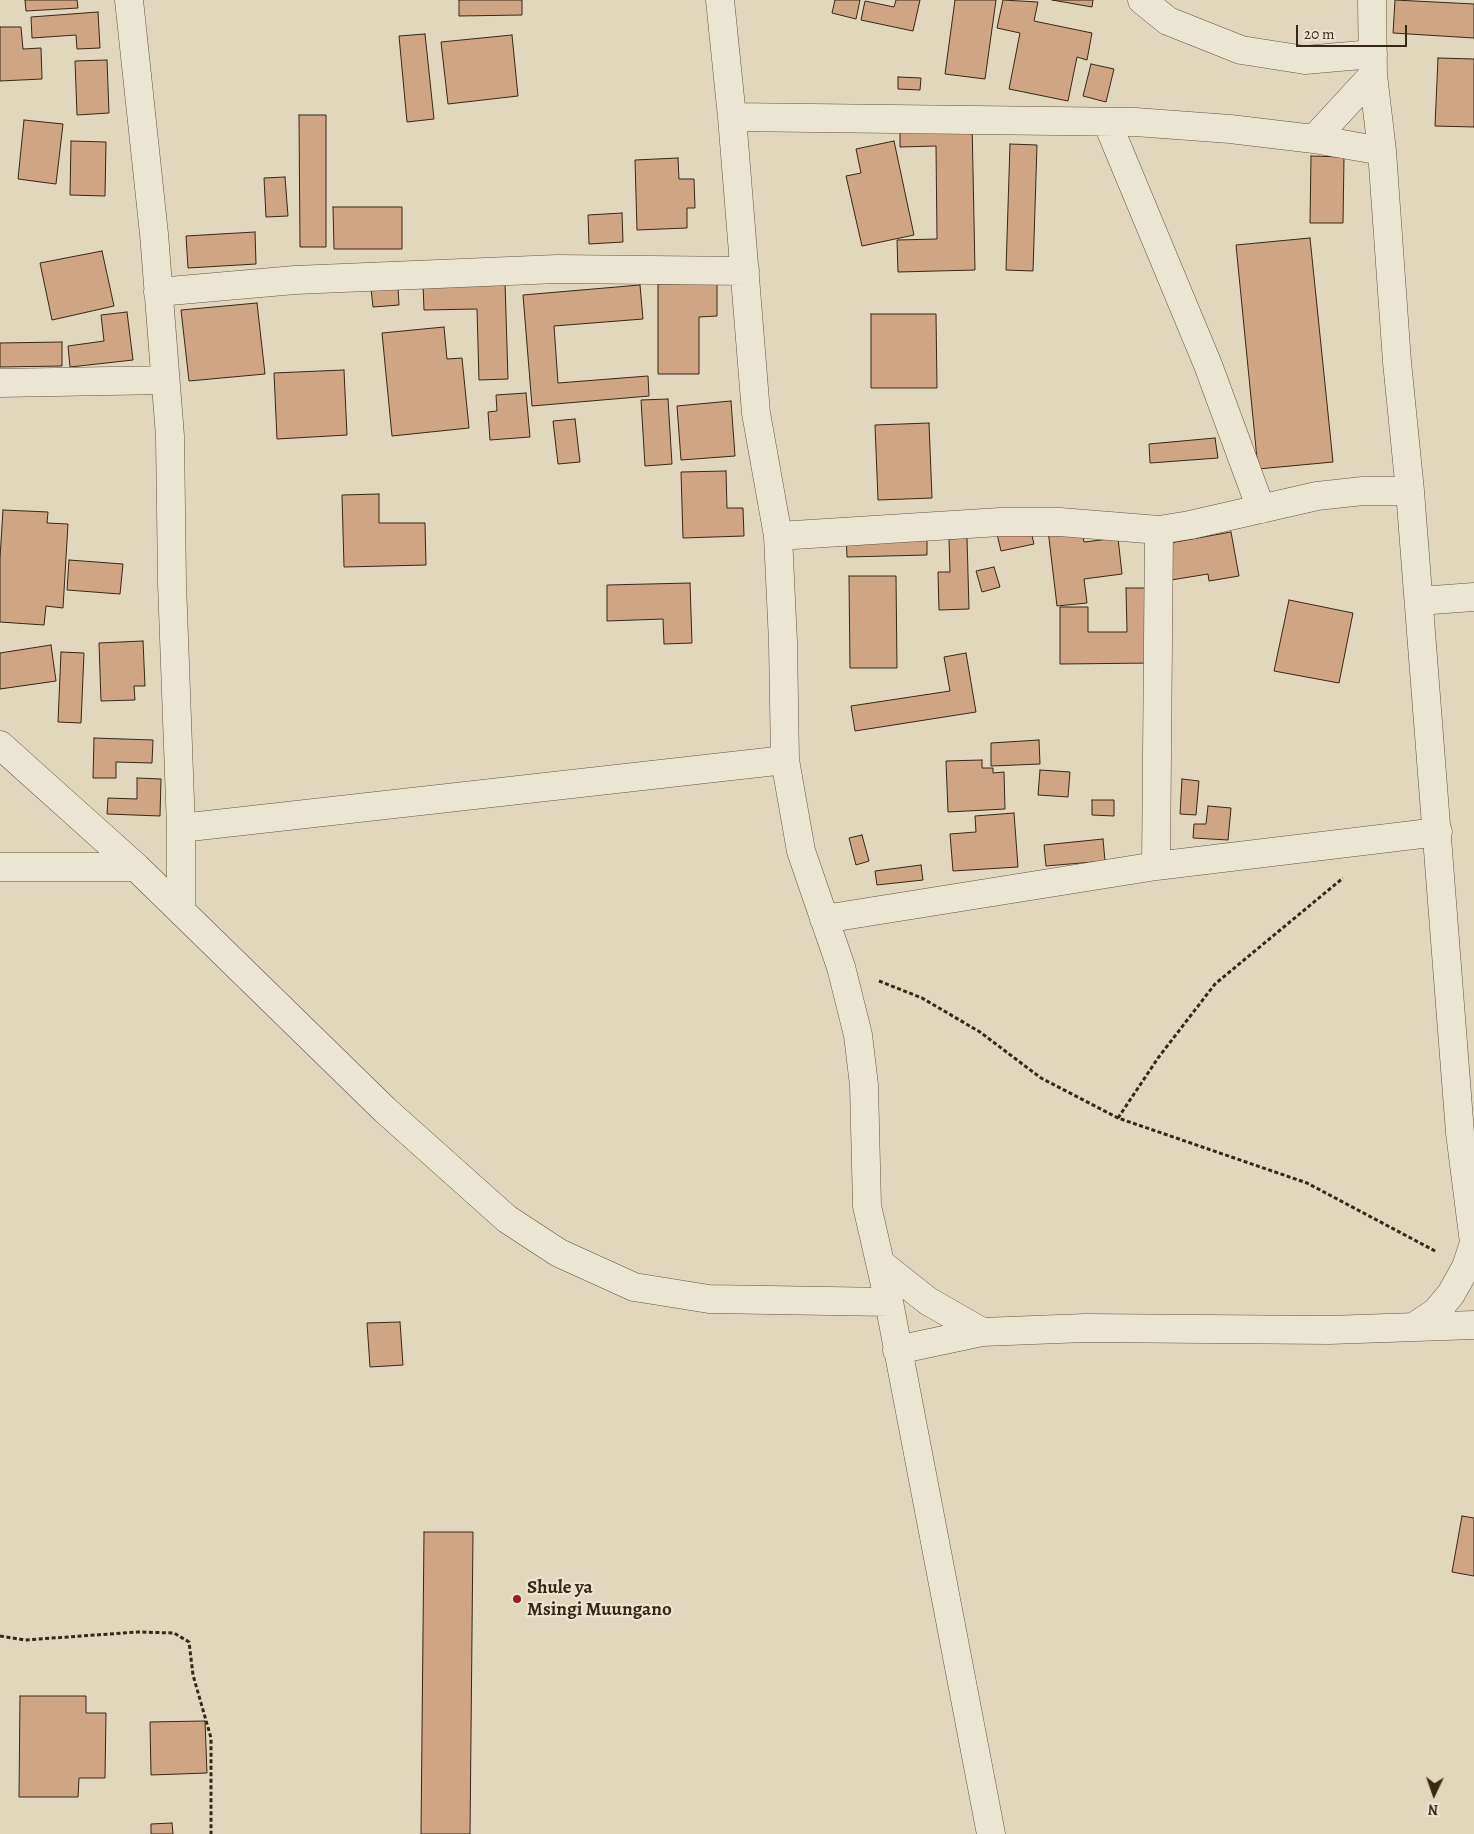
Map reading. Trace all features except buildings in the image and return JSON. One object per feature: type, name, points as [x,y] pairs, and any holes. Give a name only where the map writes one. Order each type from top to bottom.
[{"type":"street","points":[[130,0],[170,436],[172,593],[181,828],[181,910]]},
{"type":"street","points":[[720,0],[732,117],[756,413],[778,536],[783,642],[785,760],[801,850],[841,967],[858,1035],[864,1085],[867,1206],[889,1302],[991,1834]]},
{"type":"street","points":[[1142,0],[1168,21],[1241,50],[1305,60],[1373,65]]},
{"type":"street","points":[[1372,0],[1373,65],[1382,151],[1397,362],[1410,491],[1438,832],[1464,1044],[1460,1133],[1471,1251],[1451,1294],[1436,1312],[1415,1326]]},
{"type":"street","points":[[1314,139],[1373,65]]},
{"type":"street","points":[[732,117],[1107,122],[1230,129],[1314,139],[1382,151]]},
{"type":"street","points":[[1107,122],[1208,365],[1261,509]]},
{"type":"street","points":[[158,292],[296,280],[557,269],[745,271]]},
{"type":"street","points":[[0,383],[165,380]]},
{"type":"street","points":[[778,536],[1000,522],[1060,522],[1159,530],[1317,496],[1363,491],[1410,491]]},
{"type":"street","points":[[1156,866],[1159,530]]},
{"type":"street","points":[[1419,601],[1474,597]]},
{"type":"street","points":[[0,745],[136,867],[385,1110],[507,1219],[559,1253],[634,1287],[709,1299],[889,1302]]},
{"type":"street","points":[[181,828],[785,760]]},
{"type":"street","points":[[824,919],[1156,866],[1438,832]]},
{"type":"street","points":[[0,867],[136,867]]},
{"type":"street","points":[[880,1263],[928,1302],[982,1332]]},
{"type":"street","points":[[898,1350],[982,1332],[1085,1328],[1329,1330],[1474,1325]]},
{"type":"path","points":[[1118,1118],[1158,1058],[1215,984],[1349,873]]},
{"type":"path","points":[[841,967],[922,998],[980,1032],[1041,1078],[1118,1118],[1306,1183],[1471,1251]]},
{"type":"path","points":[[0,1636],[25,1640],[138,1632],[174,1633],[189,1642],[193,1674],[211,1738],[212,1834]]},
{"type":"place","name":"Shule ya Msingi Muungano","points":[[517,1599]]}]
